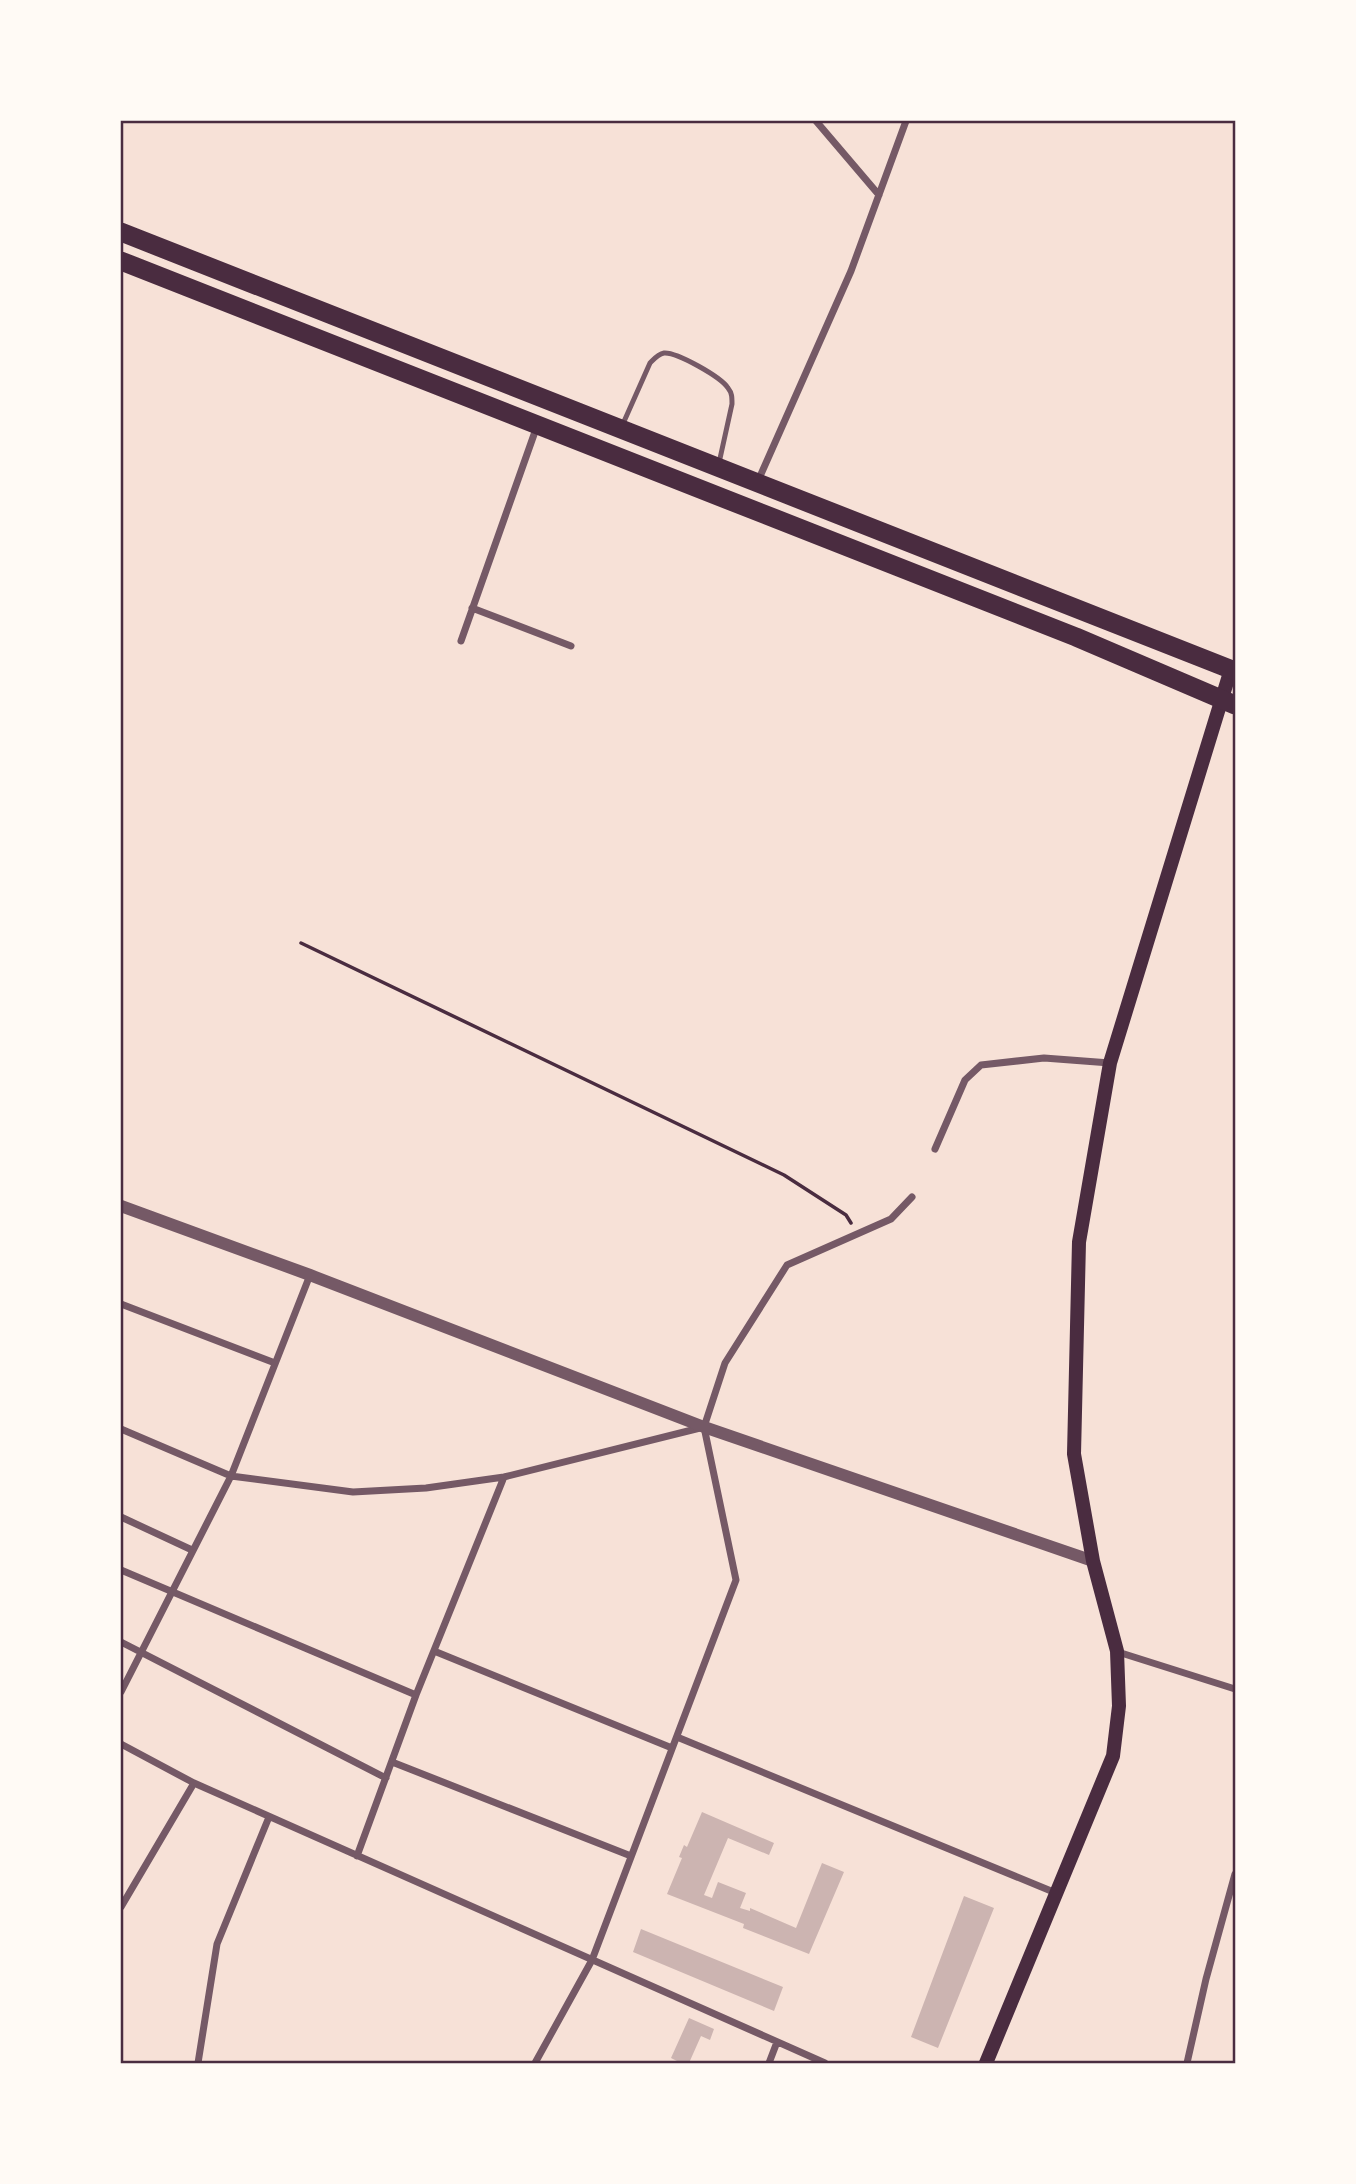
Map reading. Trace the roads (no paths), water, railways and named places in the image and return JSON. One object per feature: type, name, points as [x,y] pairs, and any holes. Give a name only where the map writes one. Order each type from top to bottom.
[{"type":"highway","points":[[121,232],[1233,670]]},
{"type":"highway","points":[[121,261],[1076,637],[1228,702]]},
{"type":"main road","points":[[986,2063],[1113,1756],[1119,1706],[1117,1651],[1093,1561],[1074,1454],[1079,1242],[1110,1063],[1228,702],[1233,670]]},
{"type":"street","points":[[816,121],[879,195]]},
{"type":"street","points":[[758,482],[851,271],[906,121]]},
{"type":"street","points":[[461,641],[538,425]]},
{"type":"street","points":[[472,608],[571,646]]},
{"type":"street","points":[[935,1149],[965,1080],[981,1065],[1044,1058],[1110,1063]]},
{"type":"street","points":[[535,2063],[592,1960],[736,1580],[704,1427],[725,1363],[787,1265],[891,1219],[912,1197]]},
{"type":"street","points":[[121,1206],[310,1275],[704,1427],[1093,1561]]},
{"type":"street","points":[[121,1692],[231,1476],[310,1275]]},
{"type":"street","points":[[121,1304],[275,1363]]},
{"type":"street","points":[[121,1429],[231,1476],[353,1492],[426,1488],[504,1477],[704,1427]]},
{"type":"street","points":[[357,1856],[416,1695],[504,1477]]},
{"type":"street","points":[[121,1517],[192,1550]]},
{"type":"street","points":[[121,1570],[416,1695]]},
{"type":"street","points":[[121,1642],[386,1778]]},
{"type":"street","points":[[434,1651],[672,1748]]},
{"type":"street","points":[[1117,1651],[1235,1689]]},
{"type":"street","points":[[677,1737],[1056,1893]]},
{"type":"street","points":[[121,1744],[194,1783],[269,1817],[825,2063]]},
{"type":"street","points":[[392,1762],[631,1856]]},
{"type":"street","points":[[121,1907],[194,1783]]},
{"type":"street","points":[[198,2063],[217,1944],[269,1817]]},
{"type":"street","points":[[1187,2063],[1206,1979],[1235,1874]]},
{"type":"street","points":[[769,2063],[777,2042]]},
{"type":"lane","points":[[621,428],[655,357],[664,353],[677,356],[719,378],[732,394],[732,404],[718,466],[707,492]]}]
